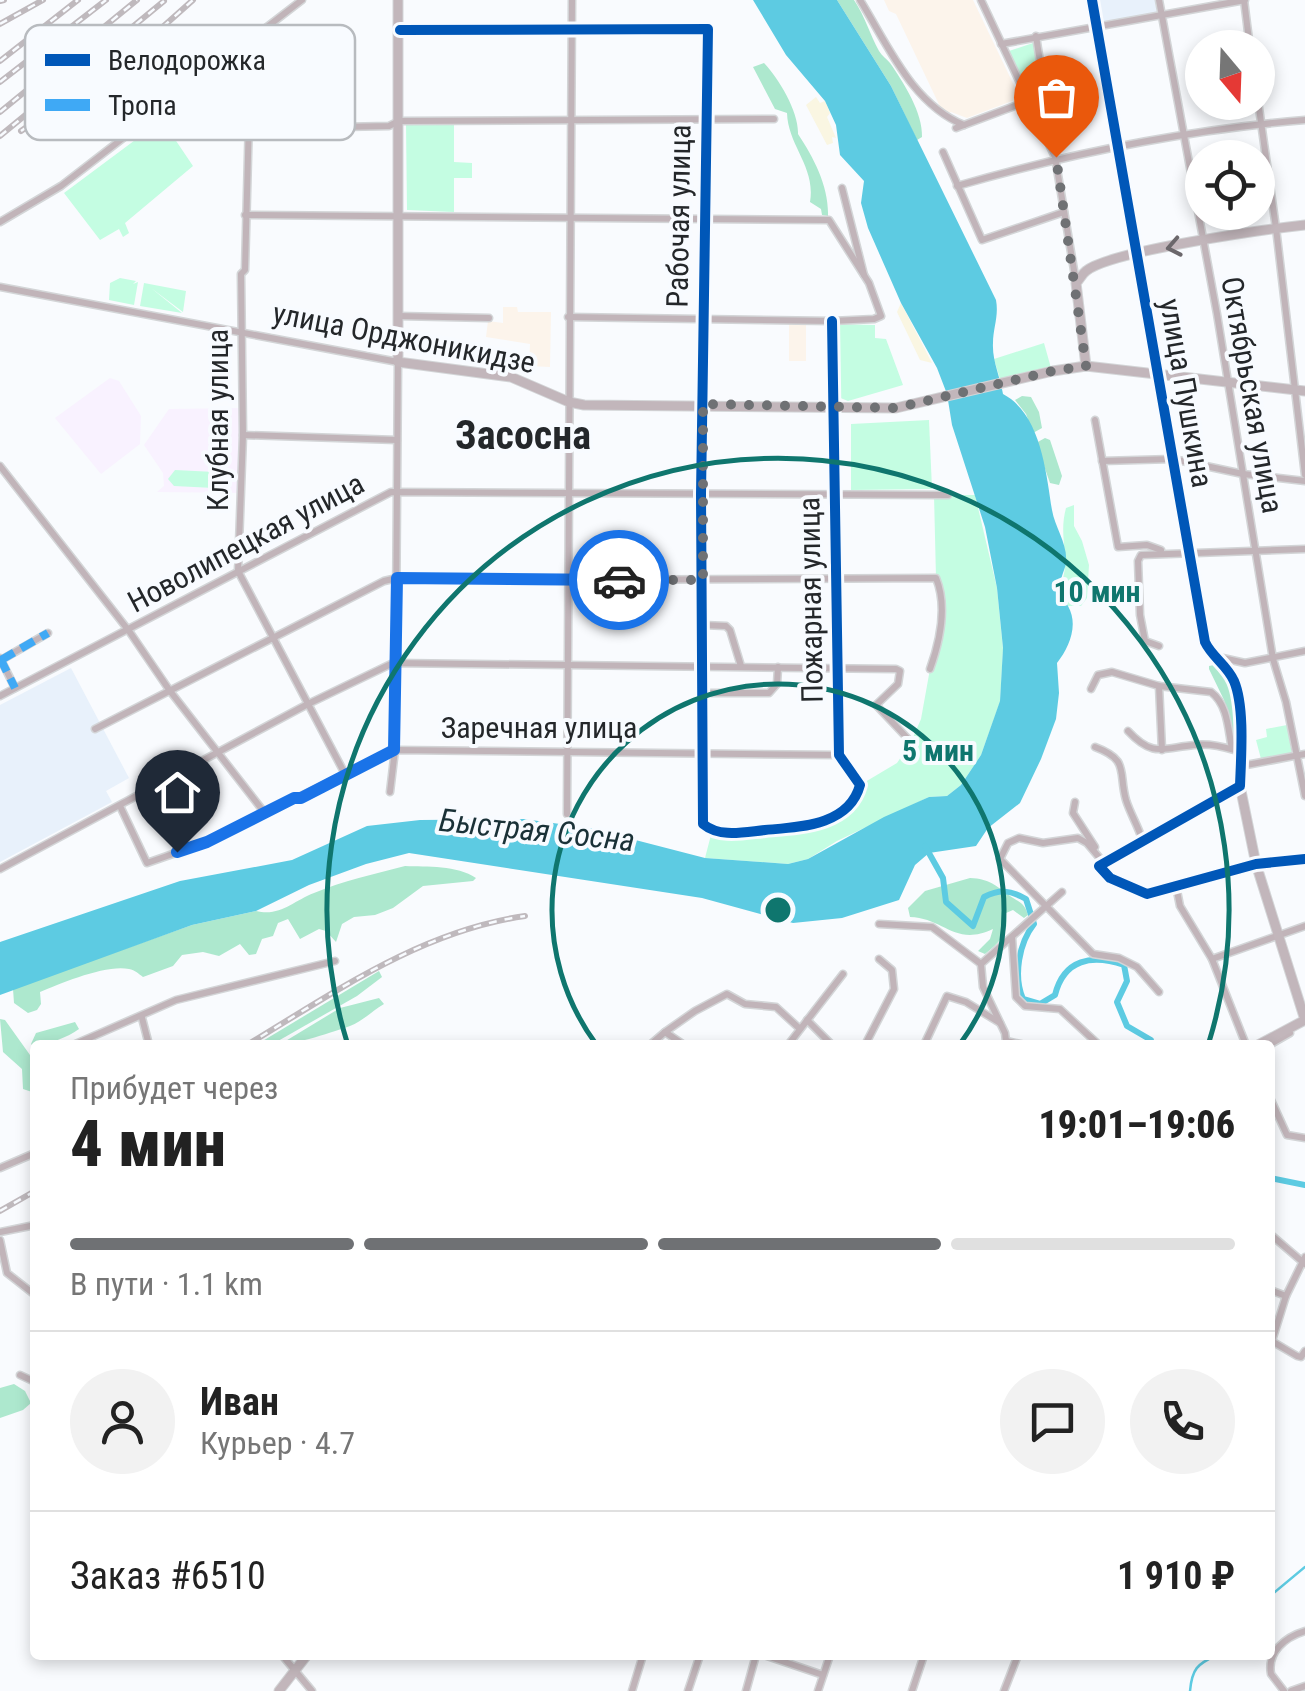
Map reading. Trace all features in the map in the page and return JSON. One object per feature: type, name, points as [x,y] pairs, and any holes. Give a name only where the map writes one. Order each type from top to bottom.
[{"type":"main road","points":[[398,0],[398,362]]},
{"type":"main road","points":[[1086,366],[1076,283],[1086,270],[1137,254],[1305,226]]},
{"type":"main road","name":"улица Орджоникидзе","points":[[398,362],[511,377],[569,402],[885,408],[920,404],[1086,366],[1300,390]]},
{"type":"main road","points":[[1240,786],[1256,864],[1303,1021],[1268,1040]]},
{"type":"main road","points":[[280,1691],[303,1660]]},
{"type":"street","points":[[272,25],[302,0]]},
{"type":"street","points":[[567,814],[572,0]]},
{"type":"street","points":[[860,0],[917,91],[960,126],[1028,101]]},
{"type":"street","points":[[981,0],[1056,157]]},
{"type":"street","name":"улица Пушкина","points":[[1092,0],[1205,642],[1237,688]]},
{"type":"street","name":"Октябрьская улица","points":[[1159,0],[1204,241],[1273,659],[1301,755],[1305,796]]},
{"type":"street","points":[[1001,44],[1244,0],[1248,30]]},
{"type":"street","name":"Рабочая улица","points":[[572,30],[708,29],[701,494]]},
{"type":"street","points":[[400,30],[572,30]]},
{"type":"street","points":[[1036,36],[1076,283]]},
{"type":"street","points":[[355,127],[390,126],[399,121],[774,119]]},
{"type":"street","points":[[1102,461],[1173,459],[1244,474],[1305,478],[1300,390],[1260,120]]},
{"type":"street","points":[[957,186],[1056,157],[1117,145],[1305,120]]},
{"type":"street","points":[[0,222],[61,186],[122,140]]},
{"type":"street","name":"Клубная улица","points":[[246,140],[238,571],[346,774]]},
{"type":"street","points":[[943,152],[982,240],[1064,212]]},
{"type":"street","points":[[842,188],[864,276]]},
{"type":"street","points":[[244,215],[829,220],[864,276],[881,316],[832,321],[568,318]]},
{"type":"street","name":"улица Орджоникидзе","points":[[0,287],[398,362]]},
{"type":"street","points":[[397,316],[489,318]]},
{"type":"street","name":"Пожарная улица","points":[[832,321],[839,754]]},
{"type":"street","points":[[390,792],[394,750],[398,362]]},
{"type":"street","points":[[1095,420],[1118,548],[1146,545],[1164,552]]},
{"type":"street","points":[[243,435],[397,440]]},
{"type":"street","points":[[0,468],[129,630],[170,691],[264,812]]},
{"type":"street","name":"Новолипецкая улица","points":[[0,696],[391,492],[948,495]]},
{"type":"street","points":[[701,494],[703,824],[712,831],[732,833],[810,826],[849,806],[860,785],[839,754]]},
{"type":"street","points":[[1159,646],[1145,641],[1140,616],[1141,555],[1305,548]]},
{"type":"street","points":[[96,729],[384,580],[397,578],[936,578],[942,591],[940,641],[930,669]]},
{"type":"street","points":[[703,625],[726,626],[730,630],[741,666]]},
{"type":"street","points":[[15,688],[0,659],[48,632]]},
{"type":"street","points":[[1213,654],[1245,663],[1305,652]]},
{"type":"street","points":[[0,869],[308,704],[394,663],[702,664],[900,672],[898,684],[876,705],[911,742]]},
{"type":"street","points":[[1236,750],[1238,672],[1245,663]]},
{"type":"street","points":[[702,693],[769,693],[776,684],[778,667]]},
{"type":"street","points":[[1091,688],[1103,672],[1159,686],[1211,692],[1225,711],[1241,766],[1240,786],[1101,864]]},
{"type":"street","points":[[1159,686],[1162,750]]},
{"type":"street","points":[[1128,731],[1145,747],[1162,750],[1196,744],[1236,750]]},
{"type":"street","points":[[1094,747],[1112,753],[1117,762],[1125,780],[1125,798],[1142,840]]},
{"type":"street","name":"Заречная улица","points":[[120,806],[147,863],[207,842],[394,750],[839,754]]},
{"type":"street","points":[[1241,766],[1301,755]]},
{"type":"street","points":[[1076,802],[1073,813],[1094,846],[1103,856],[1112,856]]},
{"type":"street","points":[[1159,992],[1137,966],[1094,954],[1046,908],[1000,860],[1008,843],[1019,838],[1043,843],[1078,838],[1086,842],[1110,878],[1147,894],[1256,864],[1305,859]]},
{"type":"street","points":[[1176,886],[1180,906],[1212,958],[1244,1040]]},
{"type":"street","points":[[981,964],[1062,892]]},
{"type":"street","points":[[880,924],[932,927],[981,964],[983,987],[1004,1040]]},
{"type":"street","points":[[1212,958],[1305,926]]},
{"type":"street","points":[[1012,936],[1016,998],[1025,1006],[1060,1009],[1094,1040]]},
{"type":"street","points":[[868,1040],[894,989],[892,970],[878,959]]},
{"type":"street","points":[[86,1040],[176,1000],[335,961]]},
{"type":"street","points":[[792,1040],[843,974]]},
{"type":"street","points":[[656,1040],[694,1010],[727,994],[745,1004],[776,1007],[800,1029]]},
{"type":"street","points":[[926,1040],[947,996],[966,1002],[1001,1024]]},
{"type":"street","points":[[142,1018],[148,1040]]},
{"type":"street","points":[[808,1020],[827,1040]]},
{"type":"street","points":[[1275,1041],[1303,1021]]},
{"type":"street","points":[[666,1032],[677,1040]]},
{"type":"street","points":[[1275,1109],[1287,1135],[1305,1138]]},
{"type":"street","points":[[0,1168],[30,1156]]},
{"type":"street","points":[[0,1232],[30,1226]]},
{"type":"street","points":[[1275,1238],[1304,1261],[1286,1296],[1275,1330]]},
{"type":"street","points":[[0,1240],[7,1273],[30,1291]]},
{"type":"street","points":[[1275,1292],[1286,1296]]},
{"type":"street","points":[[1275,1345],[1297,1356],[1305,1350]]},
{"type":"street","points":[[20,1375],[30,1380]]},
{"type":"street","points":[[1275,1652],[1290,1636],[1305,1631]]},
{"type":"street","points":[[286,1660],[312,1691]]},
{"type":"street","points":[[632,1691],[641,1660]]},
{"type":"street","points":[[688,1691],[698,1660]]},
{"type":"street","points":[[746,1691],[758,1660]]},
{"type":"street","points":[[776,1660],[823,1675]]},
{"type":"street","points":[[818,1691],[828,1660]]},
{"type":"street","points":[[912,1691],[922,1660]]},
{"type":"street","points":[[1004,1691],[1016,1660]]},
{"type":"street","points":[[1272,1660],[1271,1674],[1288,1691],[1305,1686]]},
{"type":"shaded area","points":[[884,0],[973,0],[1020,98],[967,118],[951,112],[944,115],[896,14],[889,11]]},
{"type":"shaded area","points":[[1098,0],[1155,0],[1157,15],[1102,22]]},
{"type":"shaded area","points":[[503,307],[517,307],[518,312],[551,312],[550,367],[529,366],[530,344],[486,337],[488,321],[503,323]]},
{"type":"shaded area","points":[[789,324],[806,324],[806,361],[789,361]]},
{"type":"shaded area","points":[[110,378],[119,381],[141,416],[140,444],[101,474],[55,418]]},
{"type":"shaded area","points":[[243,408],[241,493],[157,492],[164,486],[163,473],[144,445],[169,409]]},
{"type":"shaded area","points":[[71,668],[129,778],[106,791],[112,802],[0,862],[0,705]]},
{"type":"green space","points":[[837,0],[854,0],[879,51],[907,89],[921,128],[922,137],[917,140],[891,86]]},
{"type":"green space","points":[[1033,43],[1049,127],[1044,129],[1009,51]]},
{"type":"green space","points":[[764,63],[792,106],[798,134],[823,184],[828,216],[810,202],[809,178],[787,113],[775,109],[753,67]]},
{"type":"green space","points":[[406,124],[454,125],[454,162],[472,163],[472,178],[454,178],[454,212],[407,210]]},
{"type":"green space","points":[[135,140],[175,140],[193,166],[125,223],[129,233],[123,237],[119,229],[100,240],[64,193]]},
{"type":"green space","points":[[120,278],[136,281],[133,284],[138,282],[134,305],[109,300],[110,283]]},
{"type":"green space","points":[[144,283],[186,291],[183,312],[151,288],[182,313],[140,306]]},
{"type":"green space","points":[[836,324],[875,325],[875,338],[886,339],[903,385],[848,401],[838,397]]},
{"type":"green space","points":[[1044,343],[1051,368],[1000,379],[994,359]]},
{"type":"green space","points":[[1031,397],[1039,412],[1042,428],[1033,433],[1015,400]]},
{"type":"green space","points":[[929,420],[932,489],[851,490],[851,424]]},
{"type":"green space","points":[[1045,438],[1050,440],[1062,476],[1059,485],[1050,483],[1036,443]]},
{"type":"green space","points":[[175,470],[215,472],[221,480],[214,488],[174,486],[168,479]]},
{"type":"green space","points":[[934,495],[975,495],[997,588],[1003,649],[1000,702],[981,755],[961,785],[947,796],[929,797],[808,859],[788,864],[705,858],[712,831],[810,826],[849,806],[860,785],[897,763],[911,742],[921,719],[930,669],[940,641],[942,591],[936,578]]},
{"type":"green space","points":[[1074,505],[1074,526],[1089,565],[1087,598],[1081,606],[1068,606],[1062,588],[1064,515],[1066,508]]},
{"type":"green space","points":[[1214,665],[1232,690],[1234,741],[1224,700],[1209,669]]},
{"type":"green space","points":[[1287,725],[1292,754],[1261,759],[1256,740],[1267,737],[1266,729]]},
{"type":"green space","points":[[405,866],[451,869],[476,878],[423,886],[393,908],[354,917],[342,924],[336,942],[319,929],[300,939],[288,919],[278,923],[273,936],[262,939],[256,954],[249,955],[240,944],[219,956],[203,952],[182,955],[173,966],[143,977],[129,969],[109,969],[40,992],[37,1010],[28,1013],[14,1003],[13,989],[192,925],[279,910],[325,889]]},
{"type":"green space","points":[[970,878],[996,886],[1021,903],[1028,915],[1024,918],[1013,910],[1006,913],[1003,936],[985,954],[978,951],[990,939],[993,929],[980,934],[959,933],[910,917],[908,908],[925,891]]},
{"type":"green space","points":[[379,971],[382,977],[357,996],[280,1040],[264,1040]]},
{"type":"green space","points":[[379,998],[384,1004],[355,1024],[304,1040],[287,1040],[340,1008]]},
{"type":"green space","points":[[0,1019],[5,1020],[30,1055],[30,1091],[23,1089],[22,1069],[3,1052]]},
{"type":"green space","points":[[75,1022],[79,1029],[57,1040],[33,1040],[36,1033]]},
{"type":"green space","points":[[14,1384],[25,1391],[30,1404],[0,1418],[0,1388]]},
{"type":"sand","points":[[816,97],[820,103],[825,101],[836,138],[832,137],[833,143],[827,145],[806,105]]},
{"type":"sand","points":[[901,303],[932,363],[920,360],[897,312]]},
{"type":"water","name":"Быстрая Сосна","points":[[753,0],[837,0],[891,86],[996,300],[995,362],[1003,394],[1026,415],[1040,445],[1054,517],[1065,549],[1061,588],[1073,621],[1069,643],[1057,663],[1056,719],[1020,803],[988,828],[976,846],[929,853],[915,865],[899,900],[842,918],[793,923],[702,898],[409,853],[309,885],[256,911],[192,925],[0,995],[0,942],[180,881],[292,860],[367,826],[420,820],[524,819],[589,828],[705,858],[788,864],[808,859],[929,797],[947,796],[961,785],[981,755],[1000,701],[1003,648],[985,527],[937,368],[901,303],[868,228],[861,203],[864,181],[840,155],[836,125],[825,101],[786,55]]},
{"type":"waterway","points":[[925,846],[943,878],[946,902],[973,926],[984,897],[1005,892],[1026,899],[1034,924],[1019,960],[1018,980],[1023,999],[1040,1004],[1055,995],[1065,974],[1081,962],[1101,960],[1124,965],[1127,981],[1117,1002],[1127,1026],[1151,1040]]},
{"type":"waterway","points":[[1275,1179],[1305,1185]]},
{"type":"waterway","points":[[1275,1592],[1305,1567]]},
{"type":"waterway","points":[[1190,1691],[1192,1677],[1207,1660]]},
{"type":"railway","points":[[0,1],[4,0]]},
{"type":"railway","points":[[0,24],[43,0]]},
{"type":"railway","points":[[46,25],[78,0]]},
{"type":"railway","points":[[74,25],[106,0]]},
{"type":"railway","points":[[106,25],[137,0]]},
{"type":"railway","points":[[165,25],[193,0]]},
{"type":"railway","points":[[135,25],[164,1]]},
{"type":"railway","points":[[0,61],[25,41]]},
{"type":"railway","points":[[0,82],[25,63]]},
{"type":"railway","points":[[0,112],[25,92]]},
{"type":"railway","points":[[0,136],[25,115]]},
{"type":"railway","points":[[21,131],[25,128]]},
{"type":"railway","points":[[255,1040],[415,949],[450,935],[525,916]]},
{"type":"railway","points":[[0,1211],[30,1194]]},
{"type":"marked path","points":[[1,660],[48,633]]},
{"type":"marked path","points":[[0,658],[15,688]]},
{"type":"cycle path","points":[[1092,0],[1205,642],[1234,681],[1242,732],[1240,786],[1099,866],[1110,878],[1147,894],[1256,864],[1305,859]]},
{"type":"cycle path","points":[[400,30],[708,29],[701,494],[703,824],[725,833],[821,822],[845,809],[860,785],[839,755],[832,321]]},
{"type":"way so far","points":[[619,580],[703,580],[703,404],[896,408],[1086,366],[1056,157]]},
{"type":"district","name":"Засосна","points":[[523,435]]},
{"type":"route","points":[[177,852],[301,798],[394,750],[397,578],[619,580]]}]
